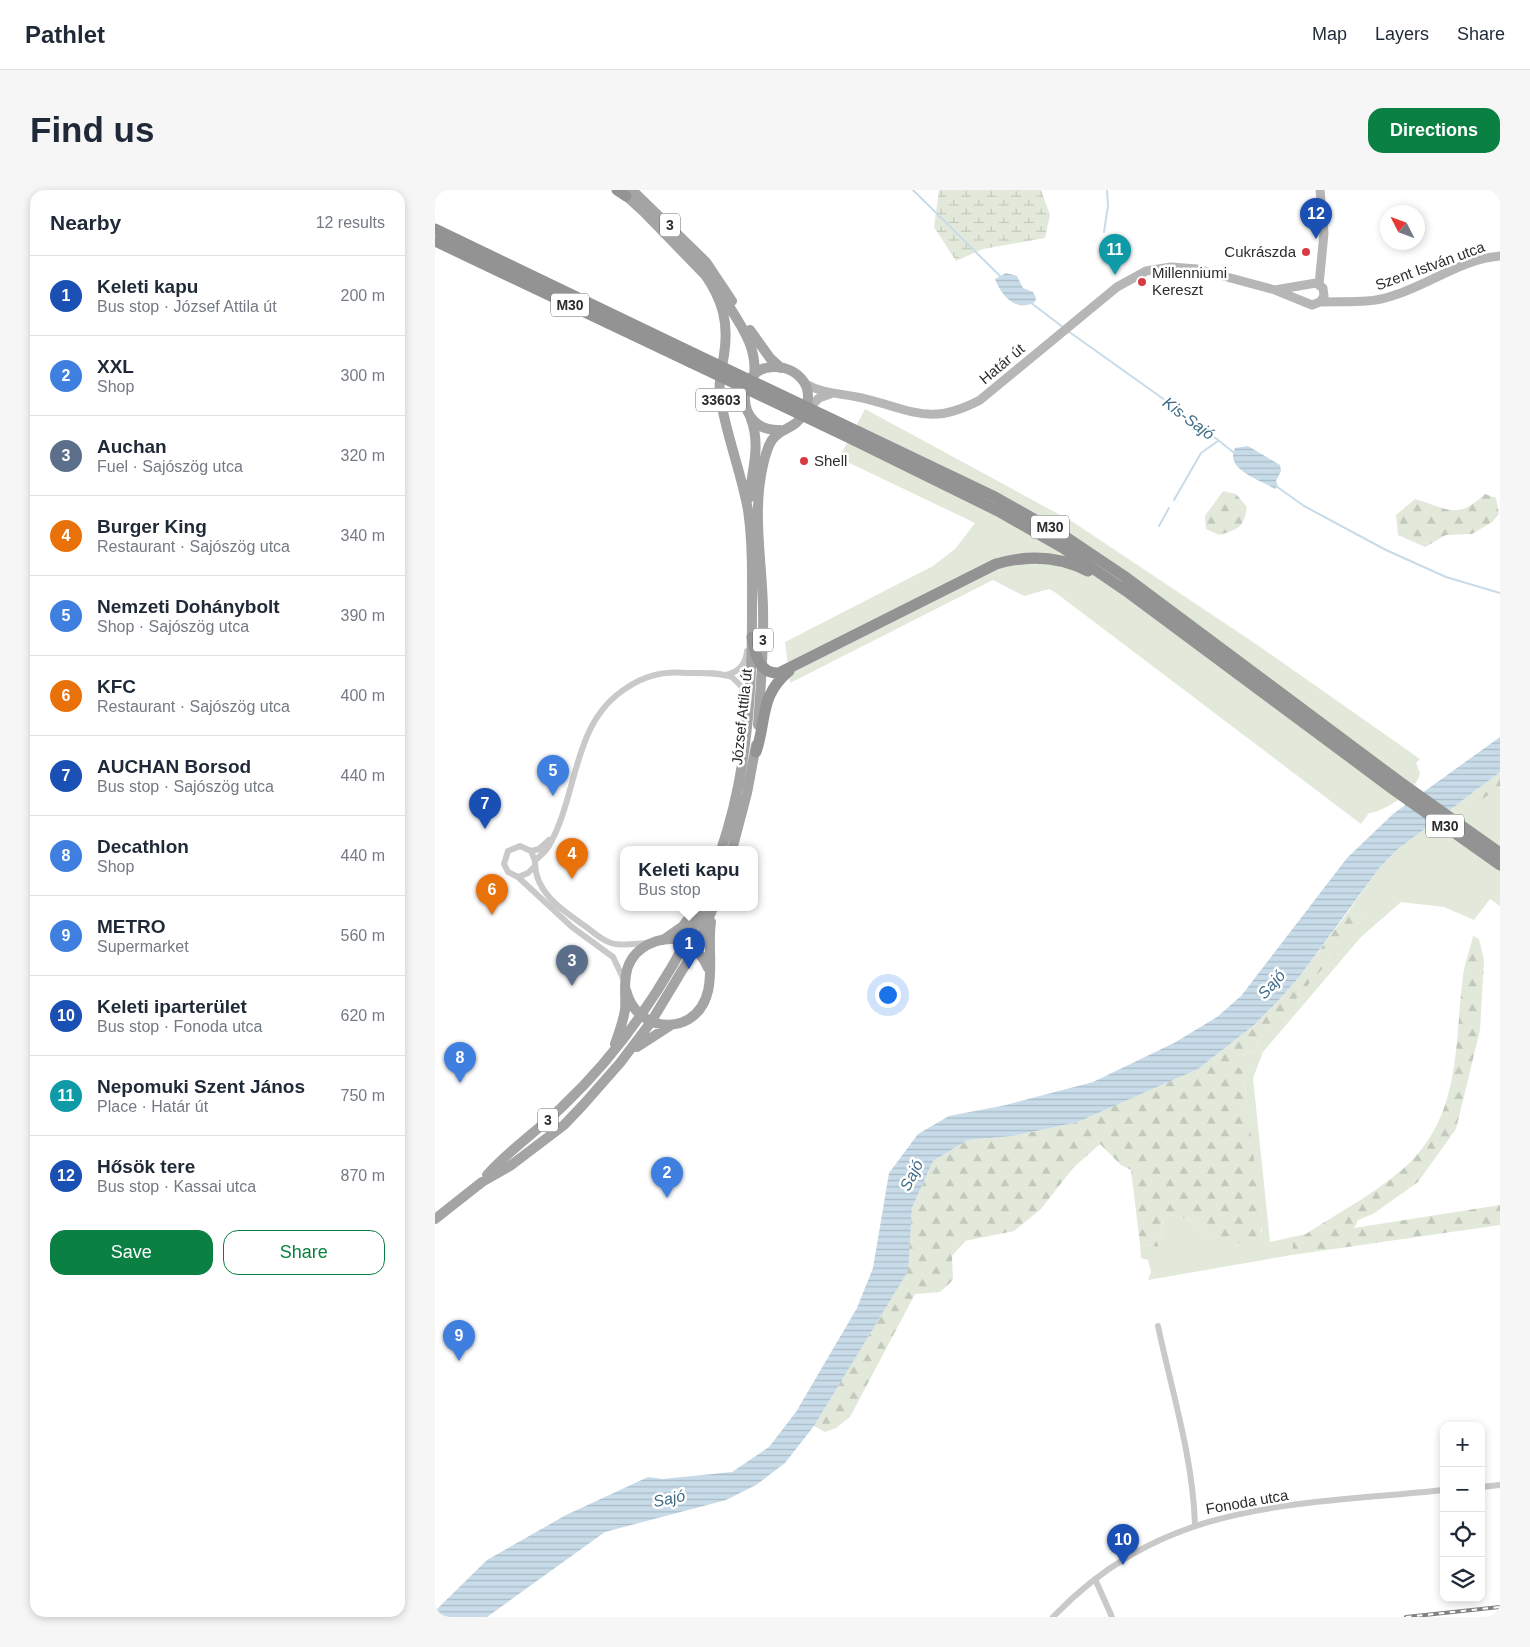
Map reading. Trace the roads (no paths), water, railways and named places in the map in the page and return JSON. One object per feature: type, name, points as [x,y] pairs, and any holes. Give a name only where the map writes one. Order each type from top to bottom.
[{"type":"highway","points":[[435,222],[467,244]]},
{"type":"highway","name":"M30","points":[[435,229],[693,358]]},
{"type":"highway","name":"M30","points":[[435,240],[693,358],[857,436],[1003,501],[1066,537],[1124,576],[1397,786]]},
{"type":"highway","name":"M30","points":[[857,436],[1031,529],[1129,593],[1498,860]]},
{"type":"highway","points":[[752,637],[756,658],[762,667],[775,673],[796,665],[984,569],[1009,561],[1045,558],[1067,562],[1129,593]]},
{"type":"highway","points":[[750,753],[769,694],[779,680],[796,665]]},
{"type":"main road","points":[[1320,190],[1324,213],[1322,288],[1320,302],[1311,305],[1304,301],[1302,293],[1322,264]]},
{"type":"main road","name":"3","points":[[624,191],[721,293],[753,349],[756,364],[754,376],[748,383],[744,397],[756,432],[757,446],[751,473],[748,511]]},
{"type":"main road","name":"3","points":[[624,191],[706,262],[756,340],[781,368],[793,372],[804,382]]},
{"type":"main road","name":"Szent István utca","points":[[1320,302],[1377,300],[1394,296],[1477,260],[1500,256]]},
{"type":"main road","name":"Határ út","points":[[804,382],[816,390],[865,399],[903,411],[931,415],[959,410],[980,400],[1104,297],[1124,282],[1146,271],[1171,267],[1197,269],[1275,290],[1304,301]]},
{"type":"main road","name":"3","points":[[704,274],[715,289]]},
{"type":"main road","points":[[1275,290],[1306,285],[1322,288],[1339,302]]},
{"type":"main road","name":"33603","points":[[715,289],[723,304],[726,324],[719,393],[748,511]]},
{"type":"main road","points":[[754,376],[766,369],[781,368]]},
{"type":"main road","points":[[803,413],[808,399],[804,382]]},
{"type":"main road","points":[[803,413],[819,398],[831,394]]},
{"type":"main road","name":"3","points":[[780,430],[794,424],[803,413]]},
{"type":"main road","points":[[751,418],[764,428],[780,430]]},
{"type":"main road","name":"József Attila út","points":[[733,846],[750,753],[762,667],[763,608],[758,528],[759,492],[763,465],[771,442],[780,430]]},
{"type":"main road","name":"József Attila út","points":[[722,846],[750,753],[752,600],[748,511]]},
{"type":"main road","points":[[663,940],[687,922],[694,911]]},
{"type":"main road","name":"3","points":[[435,1220],[482,1182],[510,1166],[564,1125],[620,1063],[651,1022],[708,911]]},
{"type":"main road","points":[[620,1063],[641,1044],[672,1024],[687,1020],[704,1004],[710,989],[708,939],[710,911]]},
{"type":"main road","points":[[611,1054],[625,1010],[626,972],[633,957],[652,942],[678,940],[691,946],[703,958],[709,971]]},
{"type":"main road","name":"3","points":[[482,1182],[503,1158],[563,1107],[611,1054],[691,946]]},
{"type":"main road","points":[[625,987],[630,1003],[641,1015],[651,1022],[672,1024]]},
{"type":"street","points":[[725,675],[739,670],[746,660],[749,608],[752,600]]},
{"type":"street","points":[[518,877],[528,874],[550,844],[589,730],[600,710],[633,683],[658,674],[678,672],[725,675],[737,680],[743,693],[742,744],[750,753]]},
{"type":"street","points":[[531,852],[539,849],[554,834]]},
{"type":"street","points":[[625,987],[621,970],[613,957],[558,915],[518,877],[511,874],[504,864],[506,854],[517,846],[523,846],[531,852],[544,890],[558,907],[602,939],[614,944],[652,942]]},
{"type":"street","points":[[1158,1326],[1186,1449],[1195,1506],[1195,1525]]},
{"type":"street","points":[[1485,1486],[1500,1485]]},
{"type":"street","name":"Fonoda utca","points":[[1053,1617],[1095,1579],[1150,1543],[1195,1525],[1257,1510],[1440,1490]]},
{"type":"street","points":[[1095,1579],[1112,1617]]},
{"type":"water","points":[[1006,273],[1017,276],[1023,288],[1033,292],[1036,298],[1035,302],[1028,305],[1016,304],[1006,297],[995,279]]},
{"type":"water","points":[[1248,446],[1280,465],[1281,471],[1276,481],[1278,486],[1275,489],[1246,473],[1235,462],[1233,456],[1235,448]]},
{"type":"water","name":"Sajó","points":[[1500,737],[1500,772],[1398,849],[1380,867],[1300,976],[1277,1002],[1253,1026],[1198,1069],[1078,1122],[1013,1136],[968,1140],[933,1161],[912,1208],[908,1271],[814,1426],[785,1463],[756,1485],[726,1500],[605,1532],[487,1617],[435,1617],[435,1611],[487,1560],[566,1515],[648,1477],[663,1479],[732,1472],[769,1447],[796,1412],[857,1308],[873,1268],[889,1173],[918,1134],[949,1116],[1006,1105],[1093,1082],[1174,1043],[1217,1017],[1241,996],[1347,858],[1393,814]]},
{"type":"waterway","name":"Kis-Sajó","points":[[913,190],[1000,276]]},
{"type":"waterway","points":[[1104,232],[1108,206],[1107,190]]},
{"type":"waterway","name":"Kis-Sajó","points":[[1030,302],[1064,328]]},
{"type":"waterway","name":"Kis-Sajó","points":[[1068,331],[1193,420],[1233,452]]},
{"type":"waterway","points":[[1174,500],[1201,453],[1218,441]]},
{"type":"waterway","name":"Kis-Sajó","points":[[1276,486],[1304,506],[1386,550],[1446,577],[1500,593]]},
{"type":"waterway","points":[[1159,526],[1169,508]]},
{"type":"railway","points":[[1406,1617],[1500,1607]]},
{"type":"place","name":"Hősök tere","points":[[1316,239]]},
{"type":"place","name":"Cukrászda","points":[[1306,252]]},
{"type":"place","name":"Nepomuki Szent János","points":[[1115,275]]},
{"type":"place","name":"Millenniumi Kereszt","points":[[1142,282]]},
{"type":"place","name":"Shell","points":[[804,461]]},
{"type":"place","name":"Nemzeti Dohánybolt","points":[[553,796]]},
{"type":"place","name":"AUCHAN Borsod","points":[[485,829]]},
{"type":"place","name":"Burger King","points":[[572,879]]},
{"type":"place","name":"KFC","points":[[492,915]]},
{"type":"place","name":"Keleti kapu","points":[[689,969]]},
{"type":"place","name":"Auchan","points":[[572,986]]},
{"type":"place","name":"Decathlon","points":[[460,1083]]},
{"type":"place","name":"XXL","points":[[667,1198]]},
{"type":"place","name":"METRO","points":[[459,1361]]},
{"type":"place","name":"Keleti iparterület","points":[[1123,1565]]}]
